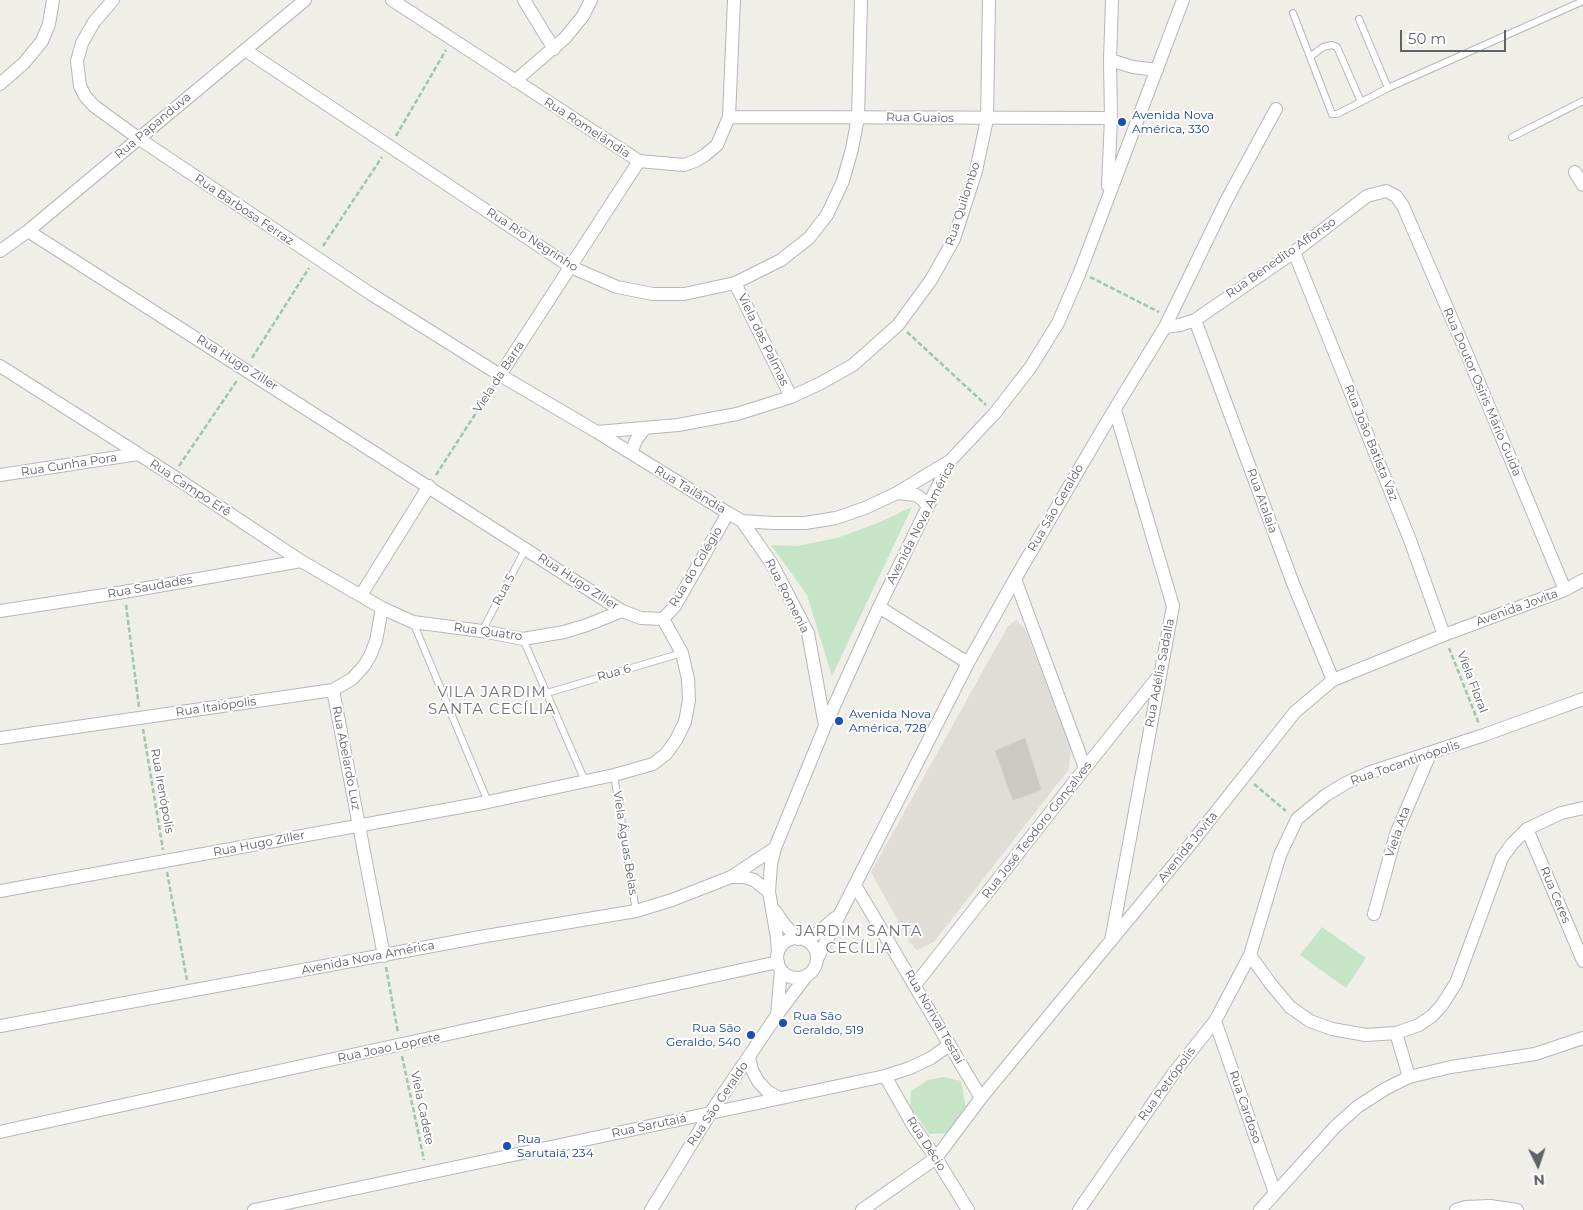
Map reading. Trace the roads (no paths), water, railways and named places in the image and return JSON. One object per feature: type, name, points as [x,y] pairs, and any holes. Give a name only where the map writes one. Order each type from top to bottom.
[{"type":"street","points":[[0,84],[24,63],[42,41],[49,24],[53,0]]},
{"type":"street","name":"Rua Barbosa Ferraz","points":[[113,0],[94,22],[82,43],[77,61],[80,86],[85,96],[94,106],[315,258],[500,375]]},
{"type":"street","name":"Rua Papanduva","points":[[0,251],[28,230],[305,0]]},
{"type":"street","name":"Rua Romelândia","points":[[392,0],[639,161],[684,165],[706,155],[717,145],[730,117],[734,0]]},
{"type":"street","points":[[524,0],[554,50]]},
{"type":"street","points":[[515,81],[554,50],[583,16],[591,0]]},
{"type":"street","name":"Rua Rio Negrinho","points":[[245,50],[571,267],[617,287],[653,294],[684,294],[735,283],[781,260],[809,238],[827,215],[842,181],[852,149],[858,117],[861,0]]},
{"type":"street","name":"Rua Quilombo","points":[[597,432],[678,425],[737,414],[791,397],[821,384],[853,365],[898,324],[931,280],[954,239],[976,171],[986,119],[990,0]]},
{"type":"street","points":[[1108,199],[1112,0]]},
{"type":"street","name":"Avenida Nova América","points":[[0,1026],[486,936],[636,911],[672,900],[731,877],[775,848],[835,702],[950,461],[995,413],[1030,368],[1058,323],[1080,272],[1183,0]]},
{"type":"street","points":[[1110,60],[1133,67],[1156,70]]},
{"type":"street","name":"Rua São Geraldo","points":[[817,958],[968,663],[1015,579],[1168,322],[1226,201],[1276,110]]},
{"type":"street","name":"Rua Guaios","points":[[730,117],[1111,118]]},
{"type":"street","name":"Viela da Barra","points":[[500,375],[639,161]]},
{"type":"street","points":[[1575,172],[1583,185]]},
{"type":"street","name":"Rua Benedito Affonso","points":[[1168,322],[1180,325],[1194,320],[1294,252],[1367,196],[1386,191],[1396,196]]},
{"type":"street","name":"Rua Doutor Osíris Mário Guida","points":[[1396,196],[1403,206],[1565,590]]},
{"type":"street","name":"Rua Hugo Ziller","points":[[0,891],[488,802],[614,775],[653,764],[666,754],[685,722],[689,700],[688,678],[682,653],[662,619],[641,618],[622,611],[28,230]]},
{"type":"street","name":"Rua João Batista Vaz","points":[[1294,252],[1410,540],[1444,634]]},
{"type":"street","name":"Viela das Palmas","points":[[735,283],[791,397]]},
{"type":"street","name":"Rua Atalaia","points":[[1194,320],[1294,586],[1333,680]]},
{"type":"street","name":"Rua Campo Erê","points":[[0,366],[301,561],[382,608]]},
{"type":"street","name":"Rua Tailândia","points":[[500,375],[742,521],[805,523],[836,518],[865,508],[897,493],[950,461]]},
{"type":"street","name":"Rua Adélia Sadalla","points":[[1111,941],[1172,606],[1115,410]]},
{"type":"street","points":[[631,453],[636,440],[646,428]]},
{"type":"street","name":"Rua Cunha Pora","points":[[0,475],[138,454]]},
{"type":"street","points":[[361,595],[428,486]]},
{"type":"street","points":[[897,493],[916,495],[928,507]]},
{"type":"street","name":"Rua do Colégio","points":[[662,619],[675,606],[728,513]]},
{"type":"street","name":"Rua Romenia","points":[[742,521],[772,564],[808,633],[825,726]]},
{"type":"street","name":"Rua Saudades","points":[[0,611],[124,592],[301,561]]},
{"type":"street","points":[[1015,579],[1085,768]]},
{"type":"street","name":"Avenida Jovita","points":[[862,1210],[936,1158],[981,1098],[1111,941],[1295,712],[1333,680],[1444,634],[1565,590],[1583,580]]},
{"type":"street","name":"Rua Quatro","points":[[382,608],[413,622],[482,631],[523,639],[564,632],[622,611]]},
{"type":"street","name":"Rua Itaiópolis","points":[[0,738],[333,690],[352,679],[367,661],[376,641],[382,608]]},
{"type":"street","points":[[879,608],[968,663]]},
{"type":"street","name":"Rua José Teodoro Gonçalves","points":[[916,986],[1159,676]]},
{"type":"street","name":"Rua Romenia","points":[[816,677],[826,694],[835,702]]},
{"type":"street","name":"Rua Abelardo Luz","points":[[333,690],[384,956]]},
{"type":"street","name":"Rua Tocantinópolis","points":[[1250,955],[1280,855],[1297,819],[1326,795],[1368,773],[1484,736],[1583,699]]},
{"type":"street","name":"Viela Ata","points":[[1374,914],[1396,834],[1430,754]]},
{"type":"street","points":[[1250,955],[1290,1007],[1310,1021],[1332,1029],[1366,1035],[1396,1033],[1419,1025],[1432,1016],[1456,983],[1502,858],[1512,844],[1527,829],[1561,813],[1583,808]]},
{"type":"street","name":"Rua Ceres","points":[[1527,829],[1583,959]]},
{"type":"street","points":[[775,848],[769,878],[769,892],[779,962],[777,1015]]},
{"type":"street","points":[[731,877],[744,877],[754,880],[769,892]]},
{"type":"street","name":"Rua Norival Testai","points":[[855,885],[981,1098]]},
{"type":"street","points":[[772,907],[784,924],[815,949],[817,958],[814,968],[807,976],[796,978],[790,977],[779,962]]},
{"type":"street","name":"Rua São Geraldo","points":[[801,939],[823,929],[842,911]]},
{"type":"street","points":[[779,962],[785,942],[801,939]]},
{"type":"street","name":"Rua Petrópolis","points":[[1079,1210],[1173,1074],[1215,1021],[1250,955]]},
{"type":"street","name":"Rua Joao Loprete","points":[[0,1132],[779,962]]},
{"type":"street","name":"Rua São Geraldo","points":[[651,1210],[711,1112],[777,1015],[807,976]]},
{"type":"street","name":"Rua Cardoso","points":[[1215,1021],[1275,1193]]},
{"type":"street","points":[[1396,1033],[1408,1077]]},
{"type":"street","points":[[1260,1210],[1335,1127],[1357,1107],[1385,1089],[1408,1077],[1451,1067],[1535,1054],[1583,1038]]},
{"type":"street","name":"Rua Sarutaiá","points":[[254,1210],[886,1076],[931,1058],[949,1045]]},
{"type":"street","points":[[749,1057],[752,1070],[758,1081],[766,1091],[779,1098]]},
{"type":"street","name":"Rua Décio","points":[[886,1076],[914,1127],[936,1158],[968,1210]]},
{"type":"street","points":[[1456,1210],[1466,1207],[1490,1206],[1517,1210]]},
{"type":"lane","points":[[1293,13],[1332,114],[1337,114],[1388,88],[1583,1]]},
{"type":"lane","points":[[1359,19],[1388,88]]},
{"type":"lane","points":[[1310,57],[1323,47],[1332,45],[1337,47],[1361,102]]},
{"type":"lane","points":[[1512,137],[1583,101]]},
{"type":"lane","name":"Rua 5","points":[[482,631],[526,548]]},
{"type":"lane","points":[[413,622],[488,802]]},
{"type":"lane","points":[[523,639],[585,782]]},
{"type":"lane","name":"Rua 6","points":[[546,693],[682,653]]},
{"type":"lane","name":"Viela Águas Belas","points":[[614,775],[636,911]]},
{"type":"place","name":"Avenida Nova América, 330","points":[[1122,122]]},
{"type":"place","name":"Avenida Nova América, 728","points":[[839,721]]},
{"type":"place","name":"Rua São Geraldo, 519","points":[[783,1023]]},
{"type":"place","name":"Rua São Geraldo, 540","points":[[751,1035]]},
{"type":"place","name":"Rua Sarutaiá, 234","points":[[507,1146]]},
{"type":"district","name":"VILA JARDIM SANTA CECÍLIA","points":[[492,702]]},
{"type":"district","name":"JARDIM SANTA CECÍLIA","points":[[859,940]]}]
